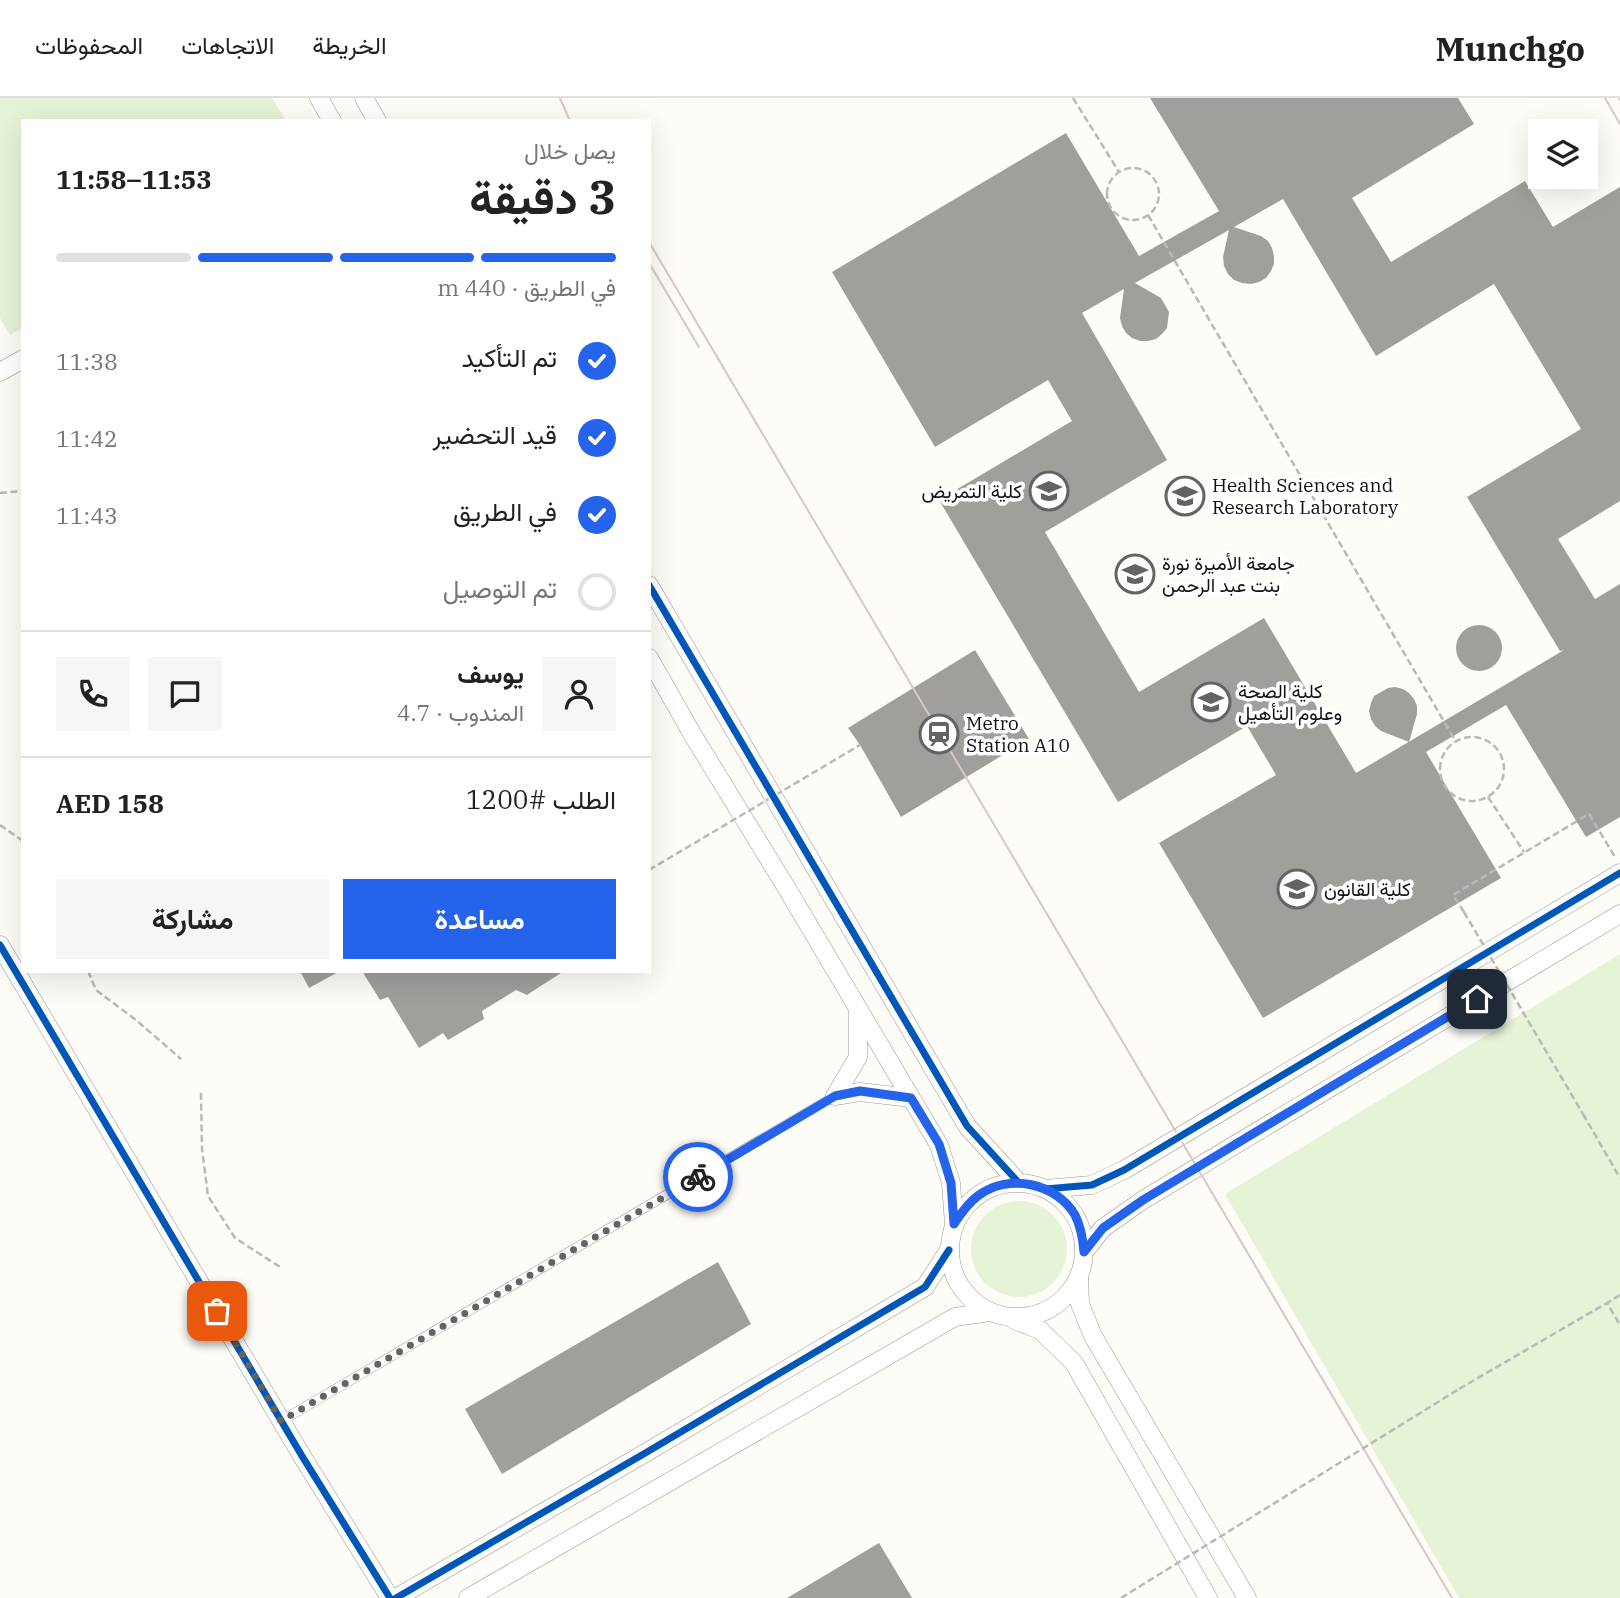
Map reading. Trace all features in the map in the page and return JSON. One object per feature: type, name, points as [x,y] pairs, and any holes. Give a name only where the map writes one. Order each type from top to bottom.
[{"type":"street","points":[[319,98],[331,119]]},
{"type":"street","points":[[363,98],[376,119]]},
{"type":"street","points":[[0,372],[21,360]]},
{"type":"street","points":[[651,588],[967,1126],[1019,1183]]},
{"type":"street","points":[[651,662],[939,1144],[951,1183],[954,1224]]},
{"type":"street","points":[[1208,1598],[1074,1363],[1040,1330],[997,1315],[973,1302],[960,1287],[952,1269],[949,1250],[954,1224],[965,1207],[980,1194],[999,1185],[1019,1183],[1045,1189],[1092,1185],[1124,1170],[1620,873]]},
{"type":"street","points":[[1084,1252],[1103,1228],[1143,1200],[1620,914]]},
{"type":"street","points":[[0,945],[281,1421],[390,1598]]},
{"type":"street","points":[[835,1096],[858,1057],[858,1008]]},
{"type":"street","points":[[835,1096],[860,1091],[911,1098]]},
{"type":"street","points":[[1045,1189],[1061,1199],[1074,1214],[1082,1233],[1084,1252],[1079,1276],[1080,1304],[1093,1336],[1247,1598]]},
{"type":"street","points":[[396,1598],[925,1287],[949,1250]]},
{"type":"street","points":[[468,1598],[955,1317],[1027,1317],[1048,1310],[1067,1296],[1079,1276]]},
{"type":"lane","points":[[281,1421],[835,1096]]},
{"type":"path","points":[[1073,98],[1119,172]]},
{"type":"path","points":[[1130,167],[1139,168],[1153,177],[1159,193],[1158,201],[1148,215],[1131,220],[1115,214],[1110,207],[1106,190],[1109,181],[1119,172],[1130,167]]},
{"type":"path","points":[[1148,215],[1456,742]]},
{"type":"path","points":[[0,493],[21,491]]},
{"type":"path","points":[[1465,738],[1485,739],[1500,753],[1504,762],[1502,782],[1488,797],[1467,800],[1456,797],[1442,780],[1442,759],[1447,749],[1456,742],[1465,738]]},
{"type":"path","points":[[651,869],[860,745]]},
{"type":"path","points":[[1488,797],[1524,852]]},
{"type":"path","points":[[1620,866],[1589,814],[1453,895],[1620,1178]]},
{"type":"path","points":[[0,825],[21,840]]},
{"type":"path","points":[[89,973],[96,990],[181,1059]]},
{"type":"path","points":[[201,1093],[202,1149],[208,1196],[235,1238],[279,1268]]},
{"type":"path","points":[[1121,1598],[1459,1389],[1620,1295]]},
{"type":"path","points":[[1607,1303],[1620,1325]]},
{"type":"green space","points":[[0,98],[272,98],[285,119],[21,119],[21,328],[10,335],[0,318]]},
{"type":"green space","points":[[1620,954],[1620,1598],[1459,1598],[1225,1194]]},
{"type":"green space","points":[[1019,1201],[1037,1205],[1053,1215],[1063,1231],[1067,1249],[1063,1267],[1053,1283],[1037,1293],[1019,1297],[1001,1293],[985,1283],[975,1267],[971,1249],[975,1231],[985,1215],[1001,1205]]},
{"type":"building","points":[[1150,98],[1458,98],[1474,124],[1352,198],[1391,262],[1525,181],[1553,227],[1620,187],[1620,501],[1558,539],[1595,599],[1620,584],[1620,817],[1586,837],[1506,705],[1426,752],[1501,878],[1263,1018],[1159,843],[1276,775],[1247,726],[1118,802],[939,500],[1072,421],[1048,380],[935,447],[832,272],[1066,133],[1139,256],[1219,211]],"holes":[[[1283,199],[1376,356],[1494,284],[1581,429],[1467,497],[1560,651],[1564,650],[1356,773],[1264,618],[1139,692],[1045,532],[1167,460],[1082,313],[1124,289],[1120,318],[1126,333],[1140,341],[1156,339],[1167,328],[1169,312],[1161,298],[1135,283],[1229,230],[1223,257],[1228,274],[1242,283],[1259,282],[1266,278],[1274,264],[1272,248],[1261,236],[1234,227]]]},
{"type":"building","points":[[1479,625],[1496,631],[1502,648],[1496,665],[1479,671],[1462,665],[1456,648],[1462,631]]},
{"type":"building","name":"Metro Station A10","points":[[975,650],[1029,739],[901,817],[848,728]]},
{"type":"building","points":[[1395,687],[1409,693],[1417,706],[1409,742],[1381,731],[1371,719],[1369,711],[1374,696]]},
{"type":"building","points":[[301,973],[336,973],[309,988]]},
{"type":"building","points":[[363,973],[561,973],[527,995],[516,990],[482,1011],[484,1019],[448,1040],[443,1033],[419,1048],[388,997],[380,1000]]},
{"type":"building","points":[[718,1262],[751,1324],[502,1474],[465,1409]]},
{"type":"building","points":[[879,1543],[912,1598],[787,1598]]},
{"type":"tram line","points":[[560,98],[569,119]]},
{"type":"tram line","points":[[1605,98],[1620,124]]},
{"type":"tram line","points":[[651,245],[1452,1598]]},
{"type":"tram line","points":[[651,266],[699,347]]},
{"type":"cycle path","points":[[651,588],[967,1126],[1019,1183]]},
{"type":"cycle path","points":[[1045,1189],[1092,1185],[1124,1170],[1620,873]]},
{"type":"cycle path","points":[[0,945],[302,1456],[390,1598]]},
{"type":"cycle path","points":[[396,1598],[925,1287],[949,1250]]},
{"type":"way so far","points":[[217,1311],[281,1421],[698,1177]]},
{"type":"place","name":"كلية التمريض","points":[[1049,491]]},
{"type":"place","name":"Health Sciences and Research Laboratory","points":[[1185,496]]},
{"type":"place","name":"جامعة الأميرة نورة بنت عبد الرحمن","points":[[1135,574]]},
{"type":"place","name":"كلية الصحة وعلوم التأهيل","points":[[1211,702]]},
{"type":"place","name":"Metro Station A10","points":[[939,734]]},
{"type":"place","name":"كلية القانون","points":[[1297,889]]},
{"type":"route","points":[[698,1177],[835,1096],[860,1091],[911,1098],[939,1144],[951,1183],[954,1224],[965,1207],[980,1194],[999,1185],[1032,1185],[1061,1199],[1074,1214],[1082,1233],[1084,1252],[1103,1228],[1143,1200],[1477,999]]}]
